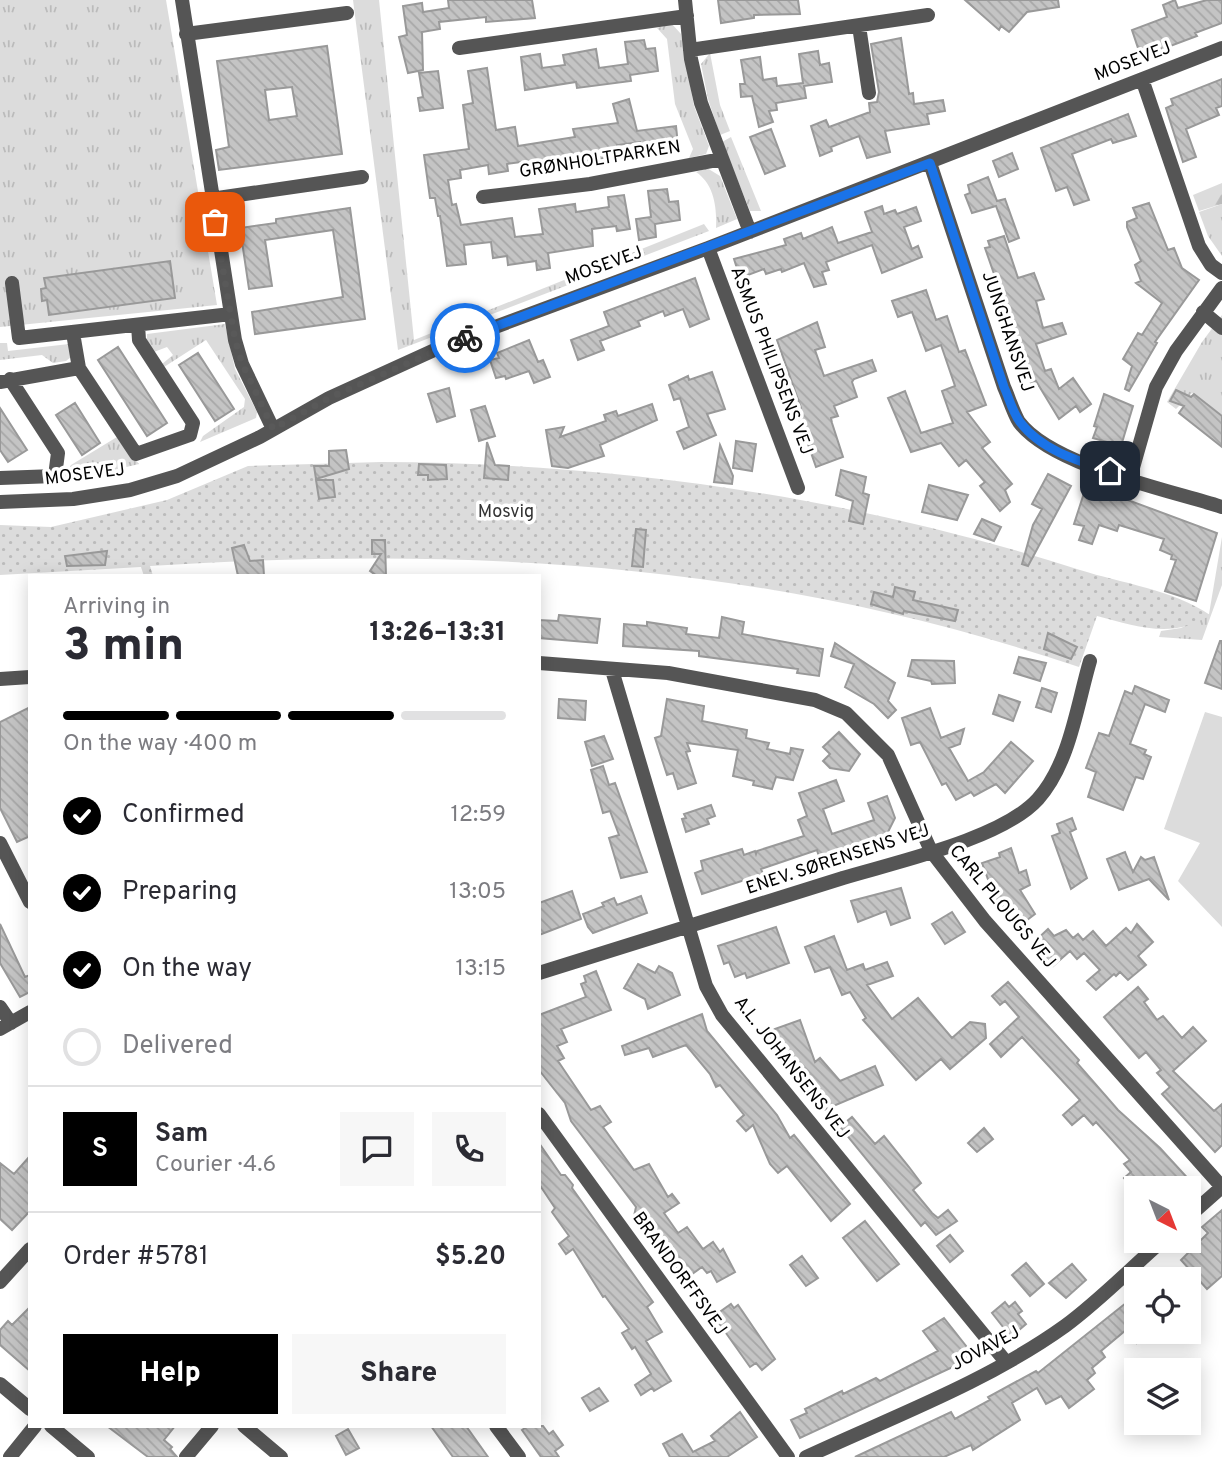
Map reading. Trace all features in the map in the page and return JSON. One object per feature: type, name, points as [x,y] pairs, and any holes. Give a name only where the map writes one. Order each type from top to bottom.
[{"type":"street","points":[[182,0],[231,314],[242,363],[273,429]]},
{"type":"street","points":[[685,0],[690,50],[701,103],[750,232]]},
{"type":"street","points":[[186,34],[347,13]]},
{"type":"street","points":[[690,50],[929,15]]},
{"type":"street","points":[[459,48],[687,16]]},
{"type":"street","points":[[859,26],[869,93]]},
{"type":"street","name":"MOSEVEJ","points":[[0,502],[73,499],[130,490],[177,476],[329,398],[441,347],[750,232],[1222,48]]},
{"type":"street","points":[[1142,79],[1199,246],[1211,265],[1222,273]]},
{"type":"street","name":"GRØNHOLTPARKEN","points":[[483,197],[590,184],[723,159]]},
{"type":"street","name":"JUNGHANSVEJ","points":[[930,163],[1004,387],[1019,422],[1045,444],[1069,458],[1222,507]]},
{"type":"street","points":[[211,199],[362,177]]},
{"type":"street","name":"ASMUS PHILIPSENS VEJ","points":[[708,248],[798,488]]},
{"type":"street","points":[[12,284],[19,338],[231,314]]},
{"type":"street","points":[[1130,478],[1156,387],[1176,351],[1222,288]]},
{"type":"street","points":[[1203,312],[1222,328]]},
{"type":"street","points":[[73,333],[79,368],[136,454],[190,435],[193,423],[139,340],[138,325]]},
{"type":"street","points":[[0,478],[55,476],[58,453],[5,381],[79,368]]},
{"type":"street","name":"ENEV. SØRENSENS VEJ","points":[[541,972],[931,851],[996,828],[1020,814],[1038,799],[1061,761],[1090,661]]},
{"type":"street","name":"CARL PLOUGS VEJ","points":[[541,663],[668,673],[815,700],[846,713],[888,755],[931,851],[985,921],[1222,1187]]},
{"type":"street","name":"A.L. JOHANSENS VEJ","points":[[612,670],[706,986],[740,1040],[1006,1362]]},
{"type":"street","points":[[0,679],[28,677]]},
{"type":"street","points":[[0,843],[28,898]]},
{"type":"street","points":[[0,1007],[5,1026],[28,1013]]},
{"type":"street","name":"BRANDORFFSVEJ","points":[[541,1117],[788,1457]]},
{"type":"street","points":[[1201,1206],[1222,1187]]},
{"type":"street","points":[[0,1282],[28,1251]]},
{"type":"street","name":"JOVAVEJ","points":[[806,1457],[1006,1362],[1066,1325],[1148,1253]]},
{"type":"street","points":[[0,1384],[28,1407]]},
{"type":"street","points":[[10,1457],[33,1428]]},
{"type":"street","points":[[53,1428],[88,1457]]},
{"type":"street","points":[[186,1457],[210,1428]]},
{"type":"street","points":[[246,1428],[281,1457]]},
{"type":"street","points":[[497,1428],[519,1457]]},
{"type":"green space","points":[[0,0],[166,0],[217,305],[0,327]]},
{"type":"green space","points":[[353,0],[379,0],[414,340],[704,224],[709,231],[398,350]]},
{"type":"green space","points":[[672,24],[681,34],[694,106],[709,146],[706,154],[689,158],[693,149],[675,104],[667,39],[657,28]]},
{"type":"green space","points":[[710,53],[720,105],[730,131],[720,135],[708,99],[701,64]]},
{"type":"green space","points":[[731,137],[761,211],[750,211],[722,142]]},
{"type":"green space","points":[[707,168],[720,176],[737,219],[716,228],[711,189],[696,172]]},
{"type":"green space","points":[[1222,183],[1222,204],[1199,211],[1193,195]]},
{"type":"green space","points":[[1222,204],[1222,256],[1208,236],[1199,212]]},
{"type":"green space","points":[[1222,315],[1222,415],[1192,393],[1176,409],[1167,402],[1202,342]]},
{"type":"green space","points":[[225,324],[235,369],[257,412],[256,418],[200,442],[203,436],[244,407],[245,399],[206,340],[164,367],[162,364],[173,355],[167,347],[154,352],[147,340],[147,334]]},
{"type":"green space","points":[[0,343],[7,343],[8,351],[69,344],[71,357],[66,361],[53,363],[42,355],[0,360]]},
{"type":"green space","points":[[117,437],[139,464],[59,483],[71,465]]},
{"type":"green space","name":"Mosvig","points":[[381,462],[470,464],[647,477],[735,489],[909,522],[995,544],[1164,593],[1210,615],[1196,623],[1168,629],[1140,627],[1097,616],[1079,667],[963,632],[848,604],[734,584],[619,570],[504,561],[388,559],[270,560],[150,566],[152,574],[143,574],[141,567],[0,575],[0,525],[51,527],[167,500],[248,466]]},
{"type":"green space","points":[[1222,537],[1222,585],[1202,640],[1159,637],[1161,631],[1181,628],[1209,614]]},
{"type":"green space","points":[[1205,712],[1222,717],[1222,927],[1178,881],[1200,843],[1164,829]]},
{"type":"building","points":[[448,0],[532,0],[535,18],[486,22],[486,17],[439,22],[440,29],[422,32],[423,70],[408,73],[399,37],[407,35],[403,6],[422,3],[423,12],[449,8]]},
{"type":"building","points":[[718,0],[798,0],[800,14],[754,15],[754,18],[721,23]]},
{"type":"building","points":[[965,0],[1058,0],[1059,7],[1027,12],[1009,32],[1001,26],[999,30]]},
{"type":"building","points":[[1175,0],[1178,8],[1207,0],[1222,0],[1222,23],[1195,33],[1197,36],[1141,57],[1132,30],[1167,17],[1163,5]]},
{"type":"building","points":[[901,38],[909,94],[913,93],[914,104],[943,100],[945,111],[927,114],[929,124],[885,131],[890,152],[867,158],[859,136],[831,147],[832,151],[820,156],[811,126],[826,120],[829,127],[870,112],[869,103],[877,102],[879,92],[871,44]]},
{"type":"building","points":[[644,40],[646,49],[655,48],[658,71],[630,75],[631,81],[577,88],[576,82],[525,90],[521,57],[540,54],[542,68],[565,65],[563,55],[596,49],[599,68],[628,64],[625,42]]},
{"type":"building","points":[[327,46],[342,154],[219,170],[216,150],[229,147],[217,61]],"holes":[[[292,87],[297,116],[269,120],[265,90]]]},
{"type":"building","points":[[818,51],[820,65],[829,63],[832,82],[804,86],[806,98],[776,103],[777,110],[769,111],[773,122],[759,127],[752,96],[741,97],[740,84],[745,84],[741,60],[760,57],[763,80],[776,78],[777,86],[803,83],[799,54]]},
{"type":"building","points":[[487,68],[496,130],[515,127],[518,146],[575,137],[573,129],[618,123],[613,104],[629,99],[637,131],[676,126],[678,145],[654,148],[655,153],[642,155],[640,142],[617,145],[618,156],[560,165],[559,160],[536,164],[536,160],[507,164],[508,171],[489,174],[488,165],[460,170],[461,178],[448,180],[452,205],[456,204],[461,225],[512,218],[515,237],[543,234],[539,209],[575,204],[576,212],[609,207],[608,197],[624,195],[630,229],[617,231],[616,226],[592,229],[593,246],[548,253],[550,268],[537,270],[536,261],[508,265],[507,256],[493,258],[491,242],[464,245],[466,264],[447,266],[440,216],[435,198],[430,198],[424,155],[469,149],[463,105],[473,103],[468,71]]},
{"type":"building","points":[[438,71],[443,108],[420,111],[418,98],[423,97],[419,73]]},
{"type":"building","points":[[1222,79],[1222,106],[1216,108],[1219,115],[1186,129],[1196,157],[1183,162],[1166,108],[1173,105],[1171,99]]},
{"type":"building","points":[[1128,114],[1136,136],[1113,143],[1111,139],[1072,154],[1089,200],[1074,205],[1067,187],[1056,191],[1041,148]]},
{"type":"building","points":[[771,129],[785,166],[765,174],[750,137]]},
{"type":"building","points":[[1012,153],[1018,169],[999,177],[993,161]]},
{"type":"building","points":[[988,177],[997,201],[1005,199],[1019,238],[1009,242],[996,206],[972,213],[965,195],[970,193],[968,185]]},
{"type":"building","points":[[667,189],[669,202],[678,201],[680,220],[655,224],[656,237],[639,240],[636,219],[651,217],[648,191]]},
{"type":"building","points":[[1149,203],[1168,250],[1174,248],[1182,268],[1199,280],[1155,342],[1157,343],[1129,391],[1125,389],[1132,366],[1123,359],[1138,333],[1142,335],[1162,303],[1136,283],[1141,281],[1135,265],[1141,261],[1127,227],[1127,222],[1137,218],[1133,208]]},
{"type":"building","points":[[882,206],[884,214],[895,210],[897,214],[916,207],[921,221],[904,227],[912,249],[918,246],[922,257],[882,273],[872,245],[826,262],[829,270],[822,272],[826,284],[814,287],[804,263],[782,272],[781,269],[766,274],[764,269],[740,278],[734,259],[786,245],[784,239],[801,233],[803,239],[832,227],[838,243],[872,232],[865,212]]},
{"type":"building","points":[[350,208],[365,319],[255,334],[252,312],[343,297],[333,230],[265,240],[272,286],[249,289],[240,228],[276,223],[276,219]]},
{"type":"building","points":[[1004,236],[1018,278],[1034,273],[1044,299],[1036,301],[1043,328],[1062,323],[1066,334],[1036,344],[1045,371],[1051,369],[1059,389],[1073,378],[1091,404],[1080,412],[1076,406],[1059,419],[1036,381],[1031,383],[1017,343],[1013,344],[1007,321],[1010,320],[985,248],[990,247],[988,241]]},
{"type":"building","points":[[170,261],[175,298],[49,315],[47,300],[42,301],[41,289],[46,288],[44,278]]},
{"type":"building","points":[[695,278],[709,319],[690,327],[683,309],[665,316],[663,311],[638,321],[640,326],[600,341],[604,350],[578,360],[571,340],[609,326],[604,312]]},
{"type":"building","points":[[926,290],[936,320],[947,316],[959,352],[965,350],[986,405],[967,412],[990,442],[982,448],[1012,484],[1005,490],[1010,502],[1000,511],[980,486],[985,482],[966,460],[959,466],[941,443],[911,452],[888,398],[905,391],[921,433],[953,423],[942,391],[955,386],[941,345],[926,351],[912,312],[898,317],[892,301]]},
{"type":"building","points":[[817,322],[825,347],[815,350],[824,376],[872,360],[876,371],[854,379],[852,382],[857,397],[834,406],[838,416],[831,418],[843,457],[816,467],[796,410],[801,408],[777,340]]},
{"type":"building","points":[[529,340],[538,362],[543,360],[550,377],[534,383],[529,371],[506,379],[505,376],[496,378],[490,360],[499,358],[497,353]]},
{"type":"building","points":[[118,347],[167,423],[147,436],[98,360]]},
{"type":"building","points":[[198,353],[234,409],[215,421],[179,365]]},
{"type":"building","points":[[712,372],[725,409],[707,414],[716,435],[684,449],[677,432],[689,427],[680,398],[674,400],[669,385],[688,376],[689,380]]},
{"type":"building","points":[[449,388],[455,416],[437,422],[428,394]]},
{"type":"building","points":[[1176,390],[1191,397],[1194,394],[1222,416],[1222,447],[1179,413],[1184,406],[1170,401]]},
{"type":"building","points":[[1104,394],[1133,406],[1121,446],[1093,438]]},
{"type":"building","points":[[75,403],[100,443],[82,455],[56,415]]},
{"type":"building","points":[[652,404],[657,420],[600,445],[604,456],[568,468],[552,466],[546,430],[564,427],[560,437],[606,421],[604,415],[616,411],[618,416]]},
{"type":"building","points":[[485,406],[495,436],[479,441],[471,410]]},
{"type":"building","points":[[0,408],[27,450],[8,462],[0,450]]},
{"type":"building","points":[[736,441],[756,444],[752,471],[733,468]]},
{"type":"building","points":[[487,442],[495,465],[509,466],[508,480],[484,478]]},
{"type":"building","points":[[720,445],[733,476],[732,484],[714,482]]},
{"type":"building","points":[[346,450],[349,469],[316,479],[314,466],[329,466],[329,451]]},
{"type":"building","points":[[419,464],[446,465],[447,479],[428,480],[428,475],[418,475]]},
{"type":"building","points":[[841,470],[866,477],[863,493],[869,495],[863,524],[849,521],[853,501],[836,495]]},
{"type":"building","points":[[1048,474],[1071,486],[1028,566],[1022,564],[1033,525],[1042,509],[1032,504]]},
{"type":"building","points":[[316,480],[333,480],[335,497],[319,499]]},
{"type":"building","points":[[929,485],[968,495],[957,520],[922,512]]},
{"type":"building","points":[[1085,490],[1116,500],[1117,496],[1217,533],[1196,601],[1165,591],[1176,560],[1171,559],[1172,555],[1160,550],[1164,539],[1119,525],[1117,531],[1099,525],[1092,544],[1079,540],[1084,526],[1074,524]]},
{"type":"building","points":[[982,519],[1001,527],[994,541],[974,534]]},
{"type":"building","points":[[636,529],[646,530],[643,567],[632,566]]},
{"type":"building","points":[[372,540],[385,540],[386,574],[374,574],[370,571],[381,554],[372,554]]},
{"type":"building","points":[[244,545],[250,561],[263,560],[264,574],[238,574],[232,548]]},
{"type":"building","points":[[107,551],[105,565],[67,566],[65,556]]},
{"type":"building","points":[[895,587],[915,592],[913,600],[958,610],[955,621],[904,611],[903,614],[871,604],[874,592],[893,597]]},
{"type":"building","points":[[559,615],[600,619],[597,643],[541,638],[541,620],[558,621]]},
{"type":"building","points":[[722,617],[744,622],[742,634],[823,649],[819,676],[797,673],[798,669],[699,656],[699,651],[623,646],[624,624],[647,626],[647,622],[687,628],[686,634],[719,638]]},
{"type":"building","points":[[1048,633],[1077,647],[1071,659],[1044,649]]},
{"type":"building","points":[[1222,641],[1222,689],[1205,683]]},
{"type":"building","points":[[835,643],[895,683],[888,701],[896,710],[888,718],[874,704],[845,687],[854,664],[831,656]]},
{"type":"building","points":[[1019,657],[1046,663],[1040,681],[1014,673]]},
{"type":"building","points":[[912,660],[954,661],[955,683],[932,684],[931,681],[908,676]]},
{"type":"building","points":[[1135,686],[1169,700],[1165,712],[1145,704],[1130,744],[1146,750],[1144,754],[1151,757],[1143,779],[1136,777],[1123,810],[1088,797],[1096,772],[1086,768],[1099,733],[1109,736],[1125,691],[1132,694]]},
{"type":"building","points":[[1042,688],[1057,693],[1051,712],[1036,707]]},
{"type":"building","points":[[999,695],[1020,702],[1013,721],[993,714]]},
{"type":"building","points":[[559,699],[586,701],[585,720],[558,718]]},
{"type":"building","points":[[667,699],[704,706],[702,721],[747,730],[746,738],[769,743],[767,749],[790,754],[791,748],[803,750],[793,780],[776,777],[772,789],[753,785],[754,781],[733,776],[738,750],[687,743],[690,751],[686,752],[696,783],[678,789],[673,773],[667,775],[655,738],[661,736]]},
{"type":"building","points":[[28,708],[28,837],[17,842],[0,808],[0,722]]},
{"type":"building","points":[[930,708],[941,738],[964,729],[960,744],[949,748],[968,781],[984,772],[1011,742],[1033,761],[1005,793],[996,784],[974,796],[971,792],[956,800],[946,783],[942,785],[920,742],[911,745],[902,718]]},
{"type":"building","points":[[839,732],[860,754],[849,771],[830,768],[823,761],[830,754],[823,747]]},
{"type":"building","points":[[604,736],[613,759],[592,766],[585,742]]},
{"type":"building","points":[[603,766],[609,785],[615,783],[647,872],[621,878],[609,838],[619,835],[610,811],[603,813],[591,770]]},
{"type":"building","points":[[836,780],[844,801],[823,809],[832,834],[874,820],[868,803],[887,796],[895,818],[885,838],[819,857],[817,850],[761,869],[763,874],[702,894],[695,873],[703,870],[701,861],[742,849],[744,855],[755,851],[756,854],[757,851],[804,836],[798,820],[807,816],[799,793]]},
{"type":"building","points":[[711,805],[715,816],[707,819],[709,824],[686,832],[682,819],[686,818],[684,814]]},
{"type":"building","points":[[1072,818],[1076,829],[1070,832],[1087,878],[1071,889],[1052,836],[1060,833],[1057,824]]},
{"type":"building","points":[[1011,848],[1019,873],[1026,870],[1030,885],[1020,890],[1035,914],[1018,927],[996,901],[982,863],[1000,857],[999,853]]},
{"type":"building","points":[[1125,852],[1133,872],[1141,857],[1145,860],[1154,857],[1169,900],[1149,879],[1119,890],[1107,859]]},
{"type":"building","points":[[901,888],[910,918],[891,925],[886,911],[858,922],[851,901]]},
{"type":"building","points":[[572,891],[581,919],[541,934],[541,902]]},
{"type":"building","points":[[641,896],[647,913],[593,933],[588,927],[583,914],[604,906],[602,903],[614,898],[617,905]]},
{"type":"building","points":[[952,912],[965,932],[945,944],[932,924]]},
{"type":"building","points":[[0,924],[25,977],[28,976],[28,993],[20,997],[0,963]]},
{"type":"building","points":[[1137,924],[1153,942],[1138,956],[1146,965],[1128,980],[1120,972],[1116,976],[1114,974],[1096,990],[1087,981],[1100,970],[1084,953],[1077,959],[1070,951],[1053,966],[1033,943],[1048,929],[1054,936],[1066,930],[1073,938],[1078,934],[1083,940],[1093,931],[1106,946],[1126,928],[1131,933]]},
{"type":"building","points":[[776,927],[789,963],[747,978],[745,973],[735,977],[729,962],[724,964],[718,946]]},
{"type":"building","points":[[834,936],[847,970],[863,964],[865,970],[887,962],[893,976],[867,985],[892,1019],[918,998],[952,1038],[970,1022],[985,1024],[986,1038],[950,1069],[941,1059],[916,1080],[863,1020],[866,1018],[850,992],[842,995],[830,967],[815,972],[805,947]]},
{"type":"building","points":[[638,964],[655,973],[659,966],[672,973],[680,995],[648,1009],[645,999],[624,988]]},
{"type":"building","points":[[596,971],[611,1010],[561,1029],[567,1042],[557,1046],[564,1058],[558,1061],[591,1110],[600,1106],[611,1122],[603,1127],[634,1170],[649,1164],[668,1197],[672,1194],[679,1203],[664,1213],[678,1233],[687,1227],[703,1249],[713,1242],[720,1252],[723,1249],[735,1272],[717,1282],[711,1271],[707,1273],[702,1267],[685,1279],[641,1214],[634,1216],[636,1207],[571,1121],[565,1103],[541,1073],[541,1014],[586,997],[581,984],[586,982],[584,976]]},
{"type":"building","points":[[1008,982],[1079,1060],[1077,1063],[1118,1110],[1160,1148],[1186,1176],[1126,1176],[1131,1172],[1124,1164],[1130,1160],[1096,1122],[1093,1125],[1084,1115],[1072,1125],[1063,1115],[1080,1100],[1022,1037],[1001,1057],[990,1044],[1019,1017],[1005,1001],[1000,1005],[992,996]]},
{"type":"building","points":[[1138,987],[1148,999],[1144,1002],[1157,1020],[1163,1016],[1182,1038],[1193,1027],[1206,1041],[1173,1071],[1214,1111],[1222,1104],[1222,1145],[1215,1152],[1162,1094],[1170,1087],[1157,1073],[1161,1070],[1146,1052],[1139,1058],[1104,1017]]},
{"type":"building","points":[[702,1014],[707,1031],[777,1115],[790,1138],[794,1135],[850,1204],[831,1221],[787,1166],[778,1173],[770,1164],[753,1125],[746,1131],[737,1121],[744,1115],[720,1085],[716,1087],[710,1074],[686,1045],[653,1057],[649,1048],[625,1055],[622,1046]]},
{"type":"building","points":[[800,1020],[815,1062],[820,1058],[840,1081],[875,1066],[883,1085],[824,1110],[807,1079],[801,1080],[775,1049],[769,1031]]},
{"type":"building","points":[[852,1117],[875,1144],[884,1136],[921,1183],[913,1190],[932,1213],[938,1218],[948,1210],[957,1221],[936,1235],[925,1222],[921,1226],[840,1127]]},
{"type":"building","points":[[984,1128],[993,1139],[977,1152],[968,1143]]},
{"type":"building","points":[[541,1146],[561,1175],[565,1175],[573,1185],[572,1188],[653,1302],[647,1307],[662,1332],[646,1341],[671,1381],[641,1395],[635,1385],[651,1374],[635,1347],[632,1349],[622,1333],[629,1329],[605,1296],[603,1297],[573,1249],[566,1254],[559,1244],[569,1236],[552,1212],[555,1208],[541,1187]]},
{"type":"building","points":[[28,1158],[28,1213],[12,1230],[0,1219],[0,1163],[14,1174]]},
{"type":"building","points":[[1222,1210],[1222,1276],[1207,1289],[1201,1282],[1201,1267],[1187,1267],[1181,1260],[1188,1253],[1201,1253],[1201,1240],[1208,1233],[1202,1227]]},
{"type":"building","points":[[865,1221],[899,1264],[877,1281],[843,1238]]},
{"type":"building","points":[[950,1235],[963,1251],[950,1262],[937,1246]]},
{"type":"building","points":[[802,1256],[818,1278],[806,1286],[790,1265]]},
{"type":"building","points":[[1026,1263],[1044,1284],[1030,1296],[1012,1275]]},
{"type":"building","points":[[1072,1264],[1086,1280],[1066,1298],[1049,1283]]},
{"type":"building","points":[[1005,1302],[1009,1307],[1015,1302],[1022,1311],[1018,1314],[1026,1324],[1011,1337],[992,1313]]},
{"type":"building","points":[[731,1304],[734,1308],[738,1305],[775,1359],[762,1370],[756,1363],[750,1367],[714,1316]]},
{"type":"building","points":[[1124,1305],[1124,1332],[1101,1351],[1105,1357],[1092,1368],[1095,1373],[1087,1380],[1094,1389],[1069,1408],[1061,1396],[1046,1404],[1037,1388],[1012,1403],[1020,1420],[973,1450],[971,1445],[944,1457],[855,1457],[951,1412],[955,1419],[990,1400],[988,1397],[1036,1371],[1038,1373]]},
{"type":"building","points":[[28,1309],[28,1369],[0,1345],[0,1330],[8,1321],[12,1325]]},
{"type":"building","points":[[944,1318],[970,1351],[967,1353],[970,1359],[800,1438],[791,1420],[807,1413],[805,1409],[876,1378],[880,1381],[938,1351],[923,1331]]},
{"type":"building","points":[[599,1388],[608,1401],[590,1411],[582,1398]]},
{"type":"building","points":[[740,1412],[757,1437],[727,1457],[670,1457],[663,1444],[682,1434],[693,1452],[715,1441],[711,1436]]},
{"type":"building","points":[[543,1426],[549,1434],[553,1431],[563,1445],[555,1451],[559,1457],[541,1457],[522,1430]]},
{"type":"building","points":[[110,1428],[173,1428],[164,1440],[172,1447],[170,1449],[177,1457],[148,1457]]},
{"type":"building","points":[[432,1428],[467,1428],[488,1457],[453,1457]]},
{"type":"building","points":[[348,1429],[359,1448],[346,1455],[336,1436]]},
{"type":"way so far","points":[[215,222],[235,340],[242,363],[273,429],[329,398],[465,338]]},
{"type":"route","points":[[465,338],[930,163],[1004,387],[1019,422],[1045,444],[1069,458],[1110,471]]}]
